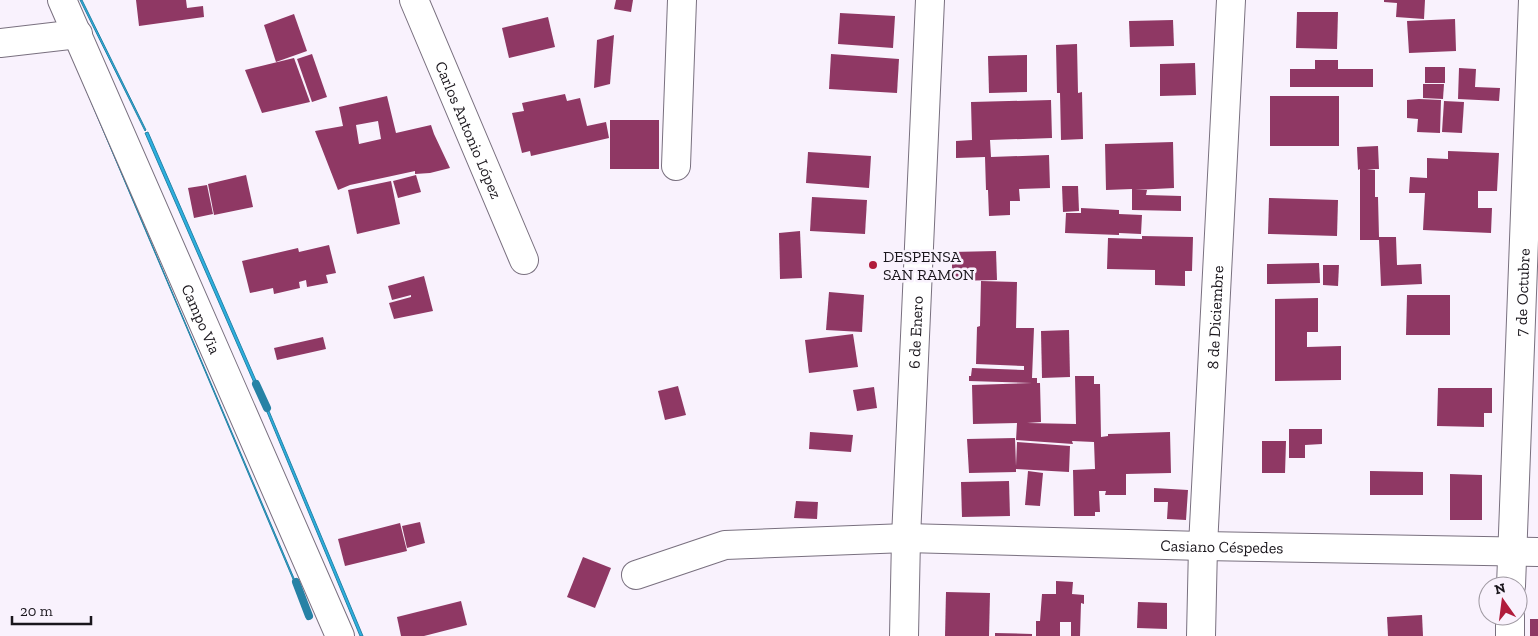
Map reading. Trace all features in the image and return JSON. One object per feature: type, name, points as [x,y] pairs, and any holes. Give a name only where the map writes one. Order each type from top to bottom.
[{"type":"street","name":"Campo Via","points":[[62,0],[340,636]]},
{"type":"street","name":"Carlos Antonio López","points":[[414,0],[524,260]]},
{"type":"street","points":[[676,166],[682,0]]},
{"type":"street","name":"6 de Enero","points":[[904,636],[906,538],[930,0]]},
{"type":"street","name":"8 de Diciembre","points":[[1201,636],[1203,546],[1231,0]]},
{"type":"street","name":"7 de Octubre","points":[[1515,576],[1525,552],[1533,0]]},
{"type":"street","points":[[0,43],[78,34]]},
{"type":"street","name":"Casiano Céspedes","points":[[636,575],[725,545],[906,538],[1525,552]]},
{"type":"water","points":[[80,0],[82,0],[145,131]]},
{"type":"water","points":[[70,52],[299,590],[298,591]]},
{"type":"water","points":[[148,132],[261,392],[258,392],[145,133]]},
{"type":"water","points":[[264,399],[363,636],[360,636],[262,400]]},
{"type":"building","points":[[136,0],[186,0],[187,8],[203,6],[204,17],[139,26]]},
{"type":"building","points":[[616,0],[633,0],[631,12],[614,9]]},
{"type":"building","points":[[1384,0],[1425,0],[1424,19],[1396,17],[1397,3],[1384,2]]},
{"type":"building","points":[[1297,12],[1338,12],[1337,49],[1296,48]]},
{"type":"building","points":[[840,13],[895,16],[893,48],[838,44]]},
{"type":"building","points":[[294,14],[307,51],[276,62],[264,25]]},
{"type":"building","points":[[548,17],[555,47],[509,58],[502,28]]},
{"type":"building","points":[[1455,19],[1456,51],[1409,53],[1407,21]]},
{"type":"building","points":[[1173,20],[1174,46],[1130,47],[1129,21]]},
{"type":"building","points":[[614,35],[610,84],[594,88],[597,40]]},
{"type":"building","points":[[1077,44],[1078,93],[1082,92],[1083,139],[1061,140],[1060,93],[1057,93],[1056,45]]},
{"type":"building","points":[[312,54],[327,97],[312,102],[297,59]]},
{"type":"building","points":[[831,54],[899,59],[897,93],[829,89]]},
{"type":"building","points":[[1027,55],[1027,92],[989,93],[988,56]]},
{"type":"building","points":[[294,58],[310,102],[262,113],[245,70]]},
{"type":"building","points":[[1315,60],[1338,60],[1338,69],[1373,69],[1373,87],[1290,87],[1290,69],[1315,69]]},
{"type":"building","points":[[1195,63],[1196,95],[1160,96],[1160,64]]},
{"type":"building","points":[[1425,67],[1445,67],[1445,83],[1425,83]]},
{"type":"building","points":[[1459,68],[1476,69],[1475,87],[1500,88],[1499,101],[1458,99]]},
{"type":"building","points":[[1423,84],[1444,84],[1443,99],[1423,98]]},
{"type":"building","points":[[565,94],[567,101],[580,98],[587,126],[606,122],[609,138],[531,156],[530,151],[522,153],[512,113],[524,111],[522,103]]},
{"type":"building","points":[[387,96],[396,133],[431,125],[450,168],[430,173],[415,174],[415,171],[350,185],[338,190],[315,131],[343,126],[339,107]],"holes":[[[378,121],[381,139],[359,144],[356,125]]]},
{"type":"building","points":[[1270,96],[1339,96],[1339,146],[1270,146]]},
{"type":"building","points":[[1051,100],[1052,138],[990,140],[991,157],[1049,155],[1050,188],[1019,189],[1020,201],[1010,201],[1010,215],[989,216],[985,157],[956,158],[956,141],[972,140],[971,102]]},
{"type":"building","points":[[1407,100],[1441,100],[1440,133],[1417,132],[1418,119],[1407,118]]},
{"type":"building","points":[[1444,101],[1464,102],[1462,133],[1442,132]]},
{"type":"building","points":[[610,120],[659,120],[659,169],[610,169]]},
{"type":"building","points":[[1173,142],[1174,188],[1135,190],[1147,190],[1146,195],[1181,196],[1181,211],[1132,210],[1132,189],[1106,190],[1105,144]]},
{"type":"building","points":[[1378,146],[1379,169],[1367,169],[1375,170],[1375,197],[1378,197],[1379,237],[1396,237],[1397,265],[1421,264],[1422,284],[1381,286],[1379,240],[1360,240],[1360,169],[1358,170],[1357,147]]},
{"type":"building","points":[[1448,151],[1499,153],[1497,191],[1478,191],[1478,208],[1492,208],[1491,233],[1423,230],[1425,193],[1409,193],[1410,177],[1427,178],[1427,158],[1448,159]]},
{"type":"building","points":[[808,152],[871,156],[869,188],[806,183]]},
{"type":"building","points":[[246,175],[253,207],[214,215],[208,184]]},
{"type":"building","points":[[416,175],[421,192],[398,198],[393,181]]},
{"type":"building","points":[[391,181],[400,224],[357,234],[348,190]]},
{"type":"building","points":[[207,185],[213,214],[194,218],[188,188]]},
{"type":"building","points":[[1062,186],[1078,186],[1079,211],[1063,212]]},
{"type":"building","points":[[812,197],[867,200],[865,234],[810,231]]},
{"type":"building","points":[[1269,198],[1338,200],[1337,236],[1268,234]]},
{"type":"building","points":[[1081,208],[1119,210],[1119,214],[1142,215],[1141,234],[1065,233],[1066,213],[1081,213]]},
{"type":"building","points":[[800,231],[802,278],[780,279],[779,233]]},
{"type":"building","points":[[1142,236],[1193,237],[1192,271],[1185,271],[1185,286],[1155,285],[1155,270],[1107,269],[1108,238],[1142,239]]},
{"type":"building","points":[[329,245],[336,273],[326,275],[328,283],[307,287],[306,280],[299,282],[300,288],[274,294],[273,288],[250,293],[242,261],[298,248],[299,252]]},
{"type":"building","points":[[996,251],[997,280],[952,281],[952,252]]},
{"type":"building","points":[[1319,263],[1320,283],[1267,284],[1267,264]]},
{"type":"building","points":[[1323,265],[1339,265],[1338,286],[1323,285]]},
{"type":"building","points":[[424,276],[433,311],[394,319],[389,303],[411,297],[411,295],[392,300],[388,286]]},
{"type":"building","points":[[981,281],[1017,282],[1016,328],[1034,328],[1032,378],[1037,378],[1037,383],[1040,383],[1041,422],[1027,423],[1076,424],[1075,376],[1094,376],[1094,384],[1100,384],[1101,437],[1108,436],[1108,434],[1170,432],[1171,473],[1126,474],[1126,495],[1105,495],[1106,491],[1099,491],[1100,512],[1095,512],[1095,516],[1074,516],[1073,470],[1095,469],[1094,442],[1072,441],[1073,444],[1016,440],[1017,423],[973,424],[972,385],[1032,383],[969,381],[972,368],[1024,370],[1024,366],[976,364],[977,327],[980,326]]},
{"type":"building","points":[[829,292],[864,295],[862,332],[826,330]]},
{"type":"building","points":[[1407,295],[1450,295],[1450,335],[1406,335]]},
{"type":"building","points":[[1318,298],[1318,332],[1307,332],[1307,347],[1341,346],[1341,380],[1275,381],[1275,299]]},
{"type":"building","points":[[1069,330],[1070,377],[1042,378],[1041,331]]},
{"type":"building","points":[[853,334],[858,367],[809,373],[805,340]]},
{"type":"building","points":[[323,337],[326,349],[277,360],[274,348]]},
{"type":"building","points":[[678,386],[686,415],[665,420],[658,391]]},
{"type":"building","points":[[874,387],[877,408],[857,411],[853,390]]},
{"type":"building","points":[[1438,388],[1492,388],[1492,413],[1484,413],[1484,427],[1437,426]]},
{"type":"building","points":[[1289,429],[1322,429],[1322,444],[1305,445],[1305,458],[1289,458]]},
{"type":"building","points":[[810,432],[853,435],[851,452],[809,449]]},
{"type":"building","points":[[1015,438],[1016,466],[1017,442],[1070,446],[1069,472],[1016,469],[1016,472],[969,473],[967,439]]},
{"type":"building","points":[[1262,441],[1286,441],[1285,473],[1262,473]]},
{"type":"building","points":[[1028,471],[1043,473],[1040,506],[1025,505]]},
{"type":"building","points":[[1370,471],[1423,472],[1423,495],[1370,495]]},
{"type":"building","points":[[1450,474],[1482,475],[1482,520],[1450,520]]},
{"type":"building","points":[[1009,481],[1010,516],[962,517],[961,482]]},
{"type":"building","points":[[1154,488],[1188,490],[1186,520],[1167,519],[1168,502],[1154,502]]},
{"type":"building","points":[[796,501],[818,502],[817,519],[794,518]]},
{"type":"building","points":[[420,522],[425,543],[407,548],[402,526]]},
{"type":"building","points":[[400,523],[407,551],[345,566],[338,539]]},
{"type":"building","points":[[583,557],[611,568],[595,608],[567,597]]},
{"type":"building","points":[[1056,581],[1073,582],[1072,594],[1084,595],[1084,604],[1081,603],[1080,636],[1071,636],[1071,622],[1060,622],[1060,636],[1036,636],[1036,621],[1040,621],[1042,594],[1056,594]]},
{"type":"building","points":[[946,592],[990,593],[989,636],[945,636]]},
{"type":"building","points":[[461,601],[467,625],[424,636],[401,636],[397,617]]},
{"type":"building","points":[[1138,602],[1167,603],[1167,629],[1137,628]]},
{"type":"building","points":[[1422,615],[1423,636],[1388,636],[1387,617]]},
{"type":"building","points":[[1530,619],[1538,619],[1538,636],[1530,636]]},
{"type":"building","points":[[995,633],[1032,634],[1032,636],[995,636]]},
{"type":"waterway","points":[[256,384],[267,408]]},
{"type":"waterway","points":[[296,582],[309,616]]},
{"type":"place","name":"DESPENSA SAN RAMON","points":[[873,265]]}]
